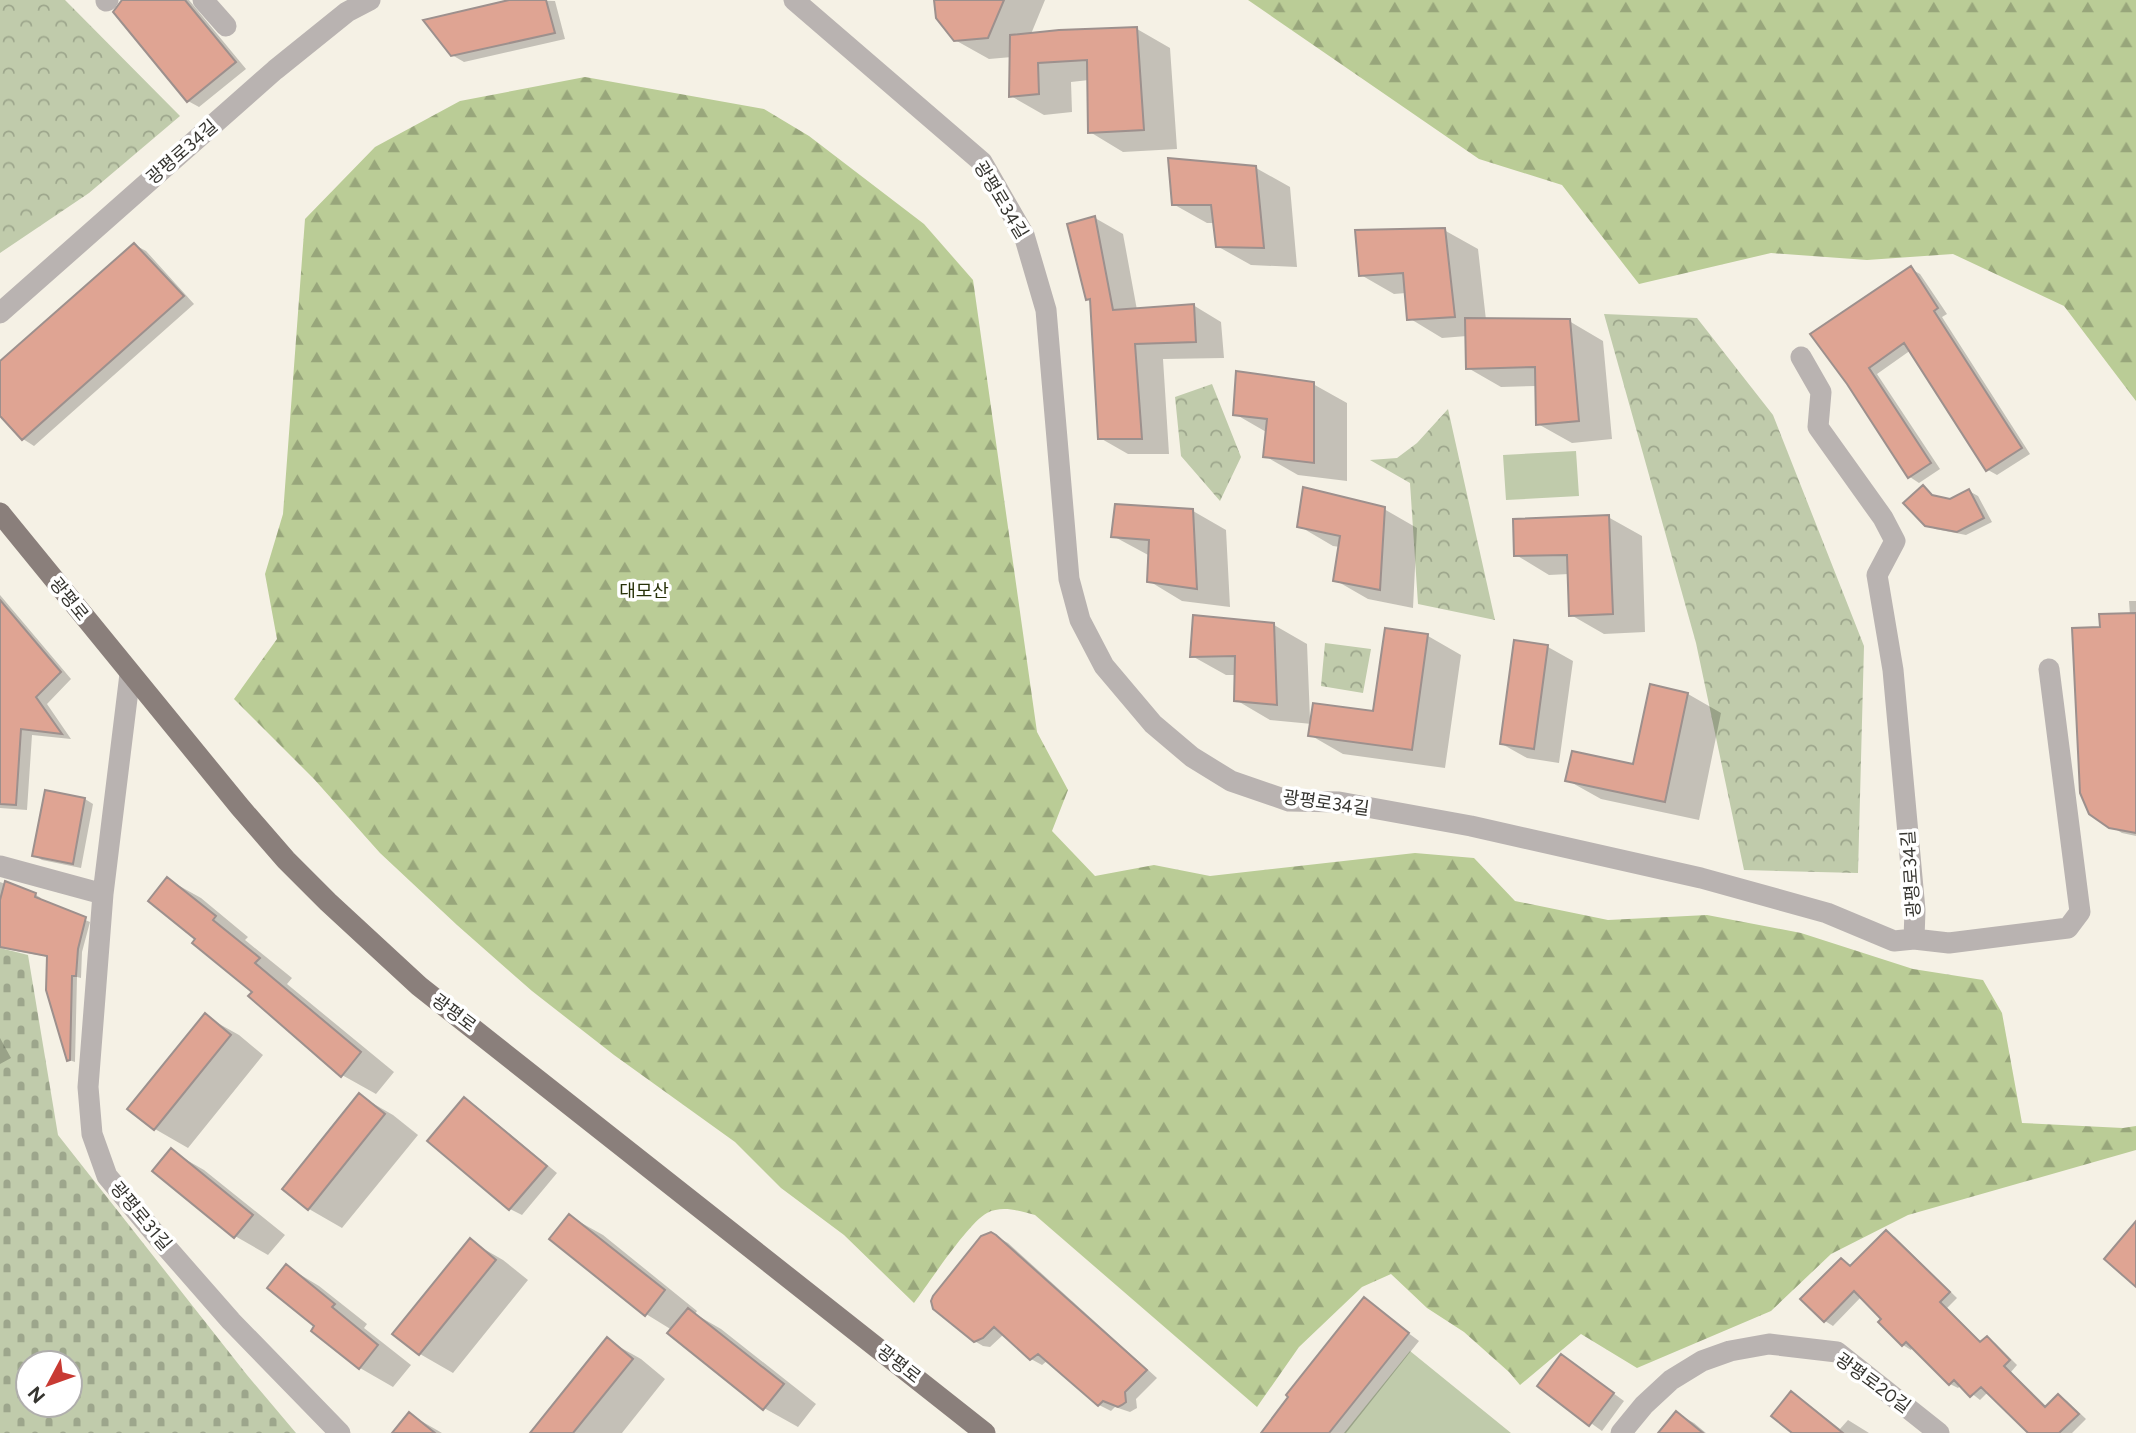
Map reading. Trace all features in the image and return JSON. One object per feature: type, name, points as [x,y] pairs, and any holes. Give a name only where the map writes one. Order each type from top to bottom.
[{"type":"main road","name":"광평로","points":[[0,513],[286,860],[419,986],[985,1433]]},
{"type":"street","points":[[203,0],[226,26]]},
{"type":"street","name":"광평로34길","points":[[0,313],[275,71],[346,12],[370,0]]},
{"type":"street","name":"광평로34길","points":[[794,0],[982,162],[1024,235],[1046,310],[1069,579],[1080,620],[1104,666],[1153,724],[1192,757],[1231,781],[1289,801],[1339,802],[1471,826],[1701,878],[1827,913],[1895,941],[1914,939],[1915,910],[1893,670],[1877,575],[1895,541],[1883,518],[1818,427],[1821,392],[1801,357]]},
{"type":"street","points":[[1914,939],[1949,943],[2068,928],[2080,912],[2049,669]]},
{"type":"street","name":"광평로31길","points":[[130,674],[103,894],[88,1087],[92,1133],[107,1176],[231,1321],[340,1433]]},
{"type":"street","points":[[0,866],[103,894]]},
{"type":"street","name":"광평로20길","points":[[1621,1433],[1644,1405],[1671,1380],[1702,1361],[1730,1351],[1769,1344],[1837,1353],[1939,1433]]},
{"type":"green space","points":[[0,0],[65,0],[180,116],[89,193],[0,253]]},
{"type":"green space","points":[[1248,0],[2136,0],[2136,401],[2064,306],[1953,254],[1867,260],[1771,253],[1639,284],[1562,185],[1479,159]]},
{"type":"green space","name":"대모산","points":[[585,77],[764,109],[809,136],[924,224],[973,280],[1037,732],[1068,790],[1052,831],[1095,876],[1154,865],[1210,876],[1415,853],[1474,858],[1515,901],[1608,920],[1707,915],[1801,933],[1913,969],[1983,980],[2002,1013],[2022,1123],[2123,1128],[2136,1126],[2136,1150],[1908,1215],[1831,1254],[1771,1311],[1637,1368],[1581,1334],[1520,1385],[1464,1332],[1427,1308],[1391,1274],[1362,1287],[1299,1347],[1257,1407],[1035,1215],[1011,1210],[999,1209],[979,1219],[914,1303],[844,1235],[781,1188],[735,1142],[614,1055],[532,991],[457,925],[380,853],[314,779],[234,699],[277,639],[265,574],[283,514],[305,219],[375,147],[460,101]]},
{"type":"green space","points":[[1604,314],[1697,318],[1773,415],[1864,646],[1858,873],[1744,870],[1696,643]]},
{"type":"green space","points":[[1212,384],[1241,457],[1220,501],[1181,456],[1175,397]]},
{"type":"green space","points":[[1448,409],[1495,620],[1418,604],[1410,483],[1370,460],[1397,458],[1417,443]]},
{"type":"green space","points":[[1576,451],[1579,496],[1506,500],[1503,455]]},
{"type":"green space","points":[[1325,643],[1371,649],[1363,693],[1321,686]]},
{"type":"green space","points":[[0,948],[28,955],[58,1135],[296,1433],[0,1433]]},
{"type":"green space","points":[[1410,1351],[1511,1433],[1344,1433]]},
{"type":"building","points":[[122,0],[185,0],[236,62],[187,102],[113,12]]},
{"type":"building","points":[[509,0],[546,0],[555,33],[451,56],[423,20]]},
{"type":"building","points":[[934,0],[1004,0],[988,38],[954,41],[936,18]]},
{"type":"building","points":[[1137,27],[1144,130],[1088,133],[1087,60],[1038,63],[1039,94],[1009,97],[1010,35]]},
{"type":"building","points":[[1168,158],[1256,166],[1264,248],[1216,247],[1211,205],[1172,205]]},
{"type":"building","points":[[1095,216],[1113,310],[1194,304],[1196,342],[1135,344],[1142,439],[1098,439],[1090,299],[1086,300],[1067,224]]},
{"type":"building","points":[[1445,228],[1455,317],[1407,320],[1403,273],[1359,276],[1355,230]]},
{"type":"building","points":[[134,243],[184,296],[22,440],[0,416],[0,361]]},
{"type":"building","points":[[1911,266],[1938,308],[1934,311],[2022,448],[1986,471],[1904,343],[1869,368],[1931,463],[1908,478],[1847,384],[1810,334]]},
{"type":"building","points":[[1465,318],[1570,319],[1579,421],[1536,425],[1535,367],[1466,369]]},
{"type":"building","points":[[1236,371],[1314,382],[1314,463],[1263,457],[1267,419],[1233,415]]},
{"type":"building","points":[[1923,485],[1932,495],[1950,499],[1969,489],[1984,518],[1957,532],[1925,526],[1903,503]]},
{"type":"building","points":[[1303,487],[1385,507],[1380,590],[1333,581],[1340,536],[1297,527]]},
{"type":"building","points":[[1115,504],[1193,509],[1197,589],[1147,582],[1149,540],[1111,537]]},
{"type":"building","points":[[1609,515],[1613,614],[1569,616],[1567,555],[1514,556],[1513,519]]},
{"type":"building","points":[[0,600],[61,672],[36,697],[62,734],[21,729],[16,805],[0,804]]},
{"type":"building","points":[[2136,613],[2136,833],[2109,828],[2089,814],[2080,793],[2072,628],[2100,627],[2099,614]]},
{"type":"building","points":[[1193,615],[1274,623],[1277,705],[1234,701],[1235,656],[1190,657]]},
{"type":"building","points":[[1385,628],[1428,634],[1412,750],[1308,736],[1313,703],[1373,711]]},
{"type":"building","points":[[1514,640],[1548,645],[1534,749],[1500,744]]},
{"type":"building","points":[[1650,684],[1688,693],[1665,802],[1565,781],[1572,751],[1633,764]]},
{"type":"building","points":[[45,790],[85,798],[73,864],[32,856]]},
{"type":"building","points":[[167,877],[216,916],[213,920],[260,958],[255,963],[361,1052],[341,1077],[248,996],[252,992],[192,943],[195,939],[148,901]]},
{"type":"building","points":[[5,881],[36,893],[35,897],[86,917],[78,949],[76,976],[72,976],[70,1060],[67,1061],[46,990],[47,956],[0,947],[0,900]]},
{"type":"building","points":[[205,1013],[231,1035],[154,1130],[127,1109]]},
{"type":"building","points":[[359,1093],[385,1114],[308,1210],[282,1189]]},
{"type":"building","points":[[464,1097],[547,1166],[509,1210],[427,1141]]},
{"type":"building","points":[[171,1148],[253,1215],[234,1238],[152,1171]]},
{"type":"building","points":[[569,1214],[665,1290],[645,1316],[549,1239]]},
{"type":"building","points":[[2136,1221],[2136,1287],[2104,1259]]},
{"type":"building","points":[[1886,1230],[1950,1292],[1940,1302],[1980,1342],[1987,1336],[2010,1360],[2004,1366],[2045,1407],[2058,1394],[2079,1414],[2059,1433],[2028,1433],[1981,1387],[1970,1397],[1954,1380],[1949,1385],[1906,1342],[1902,1346],[1878,1322],[1881,1319],[1854,1291],[1824,1322],[1800,1299],[1841,1258],[1850,1266]]},
{"type":"building","points":[[991,1232],[1147,1370],[1125,1392],[1126,1402],[1118,1407],[1103,1401],[1098,1406],[1038,1354],[1030,1360],[994,1327],[983,1338],[974,1342],[933,1309],[933,1296],[981,1236]]},
{"type":"building","points":[[470,1238],[496,1260],[419,1355],[392,1334]]},
{"type":"building","points":[[286,1264],[335,1304],[332,1307],[378,1345],[359,1369],[311,1331],[314,1326],[267,1288]]},
{"type":"building","points":[[1364,1297],[1409,1333],[1329,1433],[1261,1433],[1288,1397],[1286,1395]]},
{"type":"building","points":[[688,1308],[784,1384],[763,1410],[667,1333]]},
{"type":"building","points":[[607,1337],[633,1359],[573,1433],[530,1433]]},
{"type":"building","points":[[1561,1354],[1614,1393],[1589,1426],[1537,1386]]},
{"type":"building","points":[[1791,1391],[1843,1433],[1792,1433],[1771,1416]]},
{"type":"building","points":[[1676,1411],[1703,1433],[1658,1433]]},
{"type":"building","points":[[409,1412],[435,1433],[392,1433]]}]
